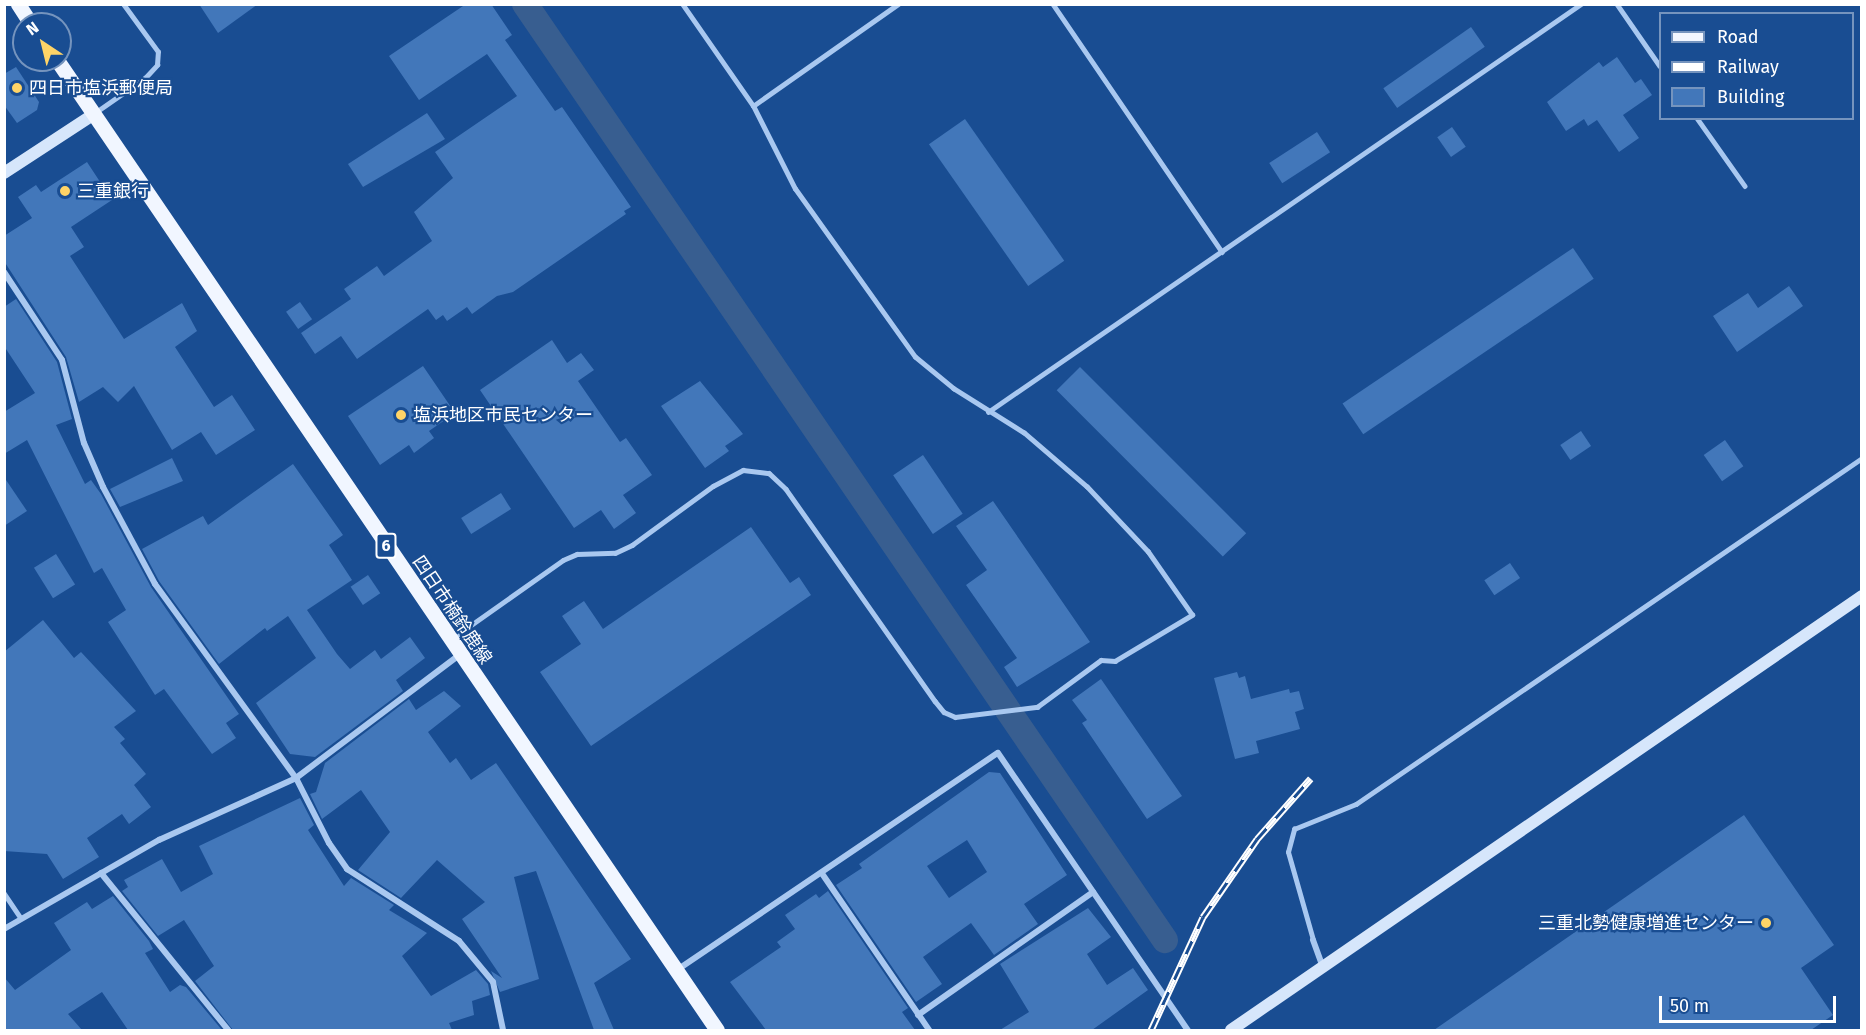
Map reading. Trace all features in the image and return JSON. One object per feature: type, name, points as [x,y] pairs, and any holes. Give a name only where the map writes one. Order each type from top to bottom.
[{"type":"main road","name":"四日市楠鈴鹿線","points":[[65,72],[459,655],[717,1030]]},
{"type":"street","points":[[4,173],[94,114]]},
{"type":"street","points":[[4,272],[62,360],[84,443],[103,487],[155,584],[296,778],[329,843],[347,869],[459,941],[493,982],[503,1030]]},
{"type":"street","points":[[1233,1030],[1322,965],[1862,596]]},
{"type":"street","points":[[4,929],[159,840],[296,778],[459,655]]},
{"type":"street","points":[[677,970],[823,874],[998,753],[1188,1030]]},
{"type":"street","points":[[101,873],[228,1030]]},
{"type":"street","points":[[823,874],[929,1030]]},
{"type":"street","points":[[918,1015],[1093,892]]},
{"type":"street","points":[[1314,940],[1322,965]]},
{"type":"lane","points":[[94,114],[145,78],[157,65],[158,52],[123,4]]},
{"type":"lane","points":[[449,640],[563,560],[577,554],[615,553],[632,546],[713,486],[743,470],[769,473],[786,489],[944,712],[955,717],[1038,707],[1101,660],[1115,661],[1192,615],[1148,552],[1087,487],[1024,432],[988,412],[915,357],[795,189],[753,105],[682,4]]},
{"type":"lane","points":[[753,105],[898,4]]},
{"type":"lane","points":[[1053,4],[1222,252]]},
{"type":"lane","points":[[988,412],[1581,4]]},
{"type":"lane","points":[[1617,4],[1659,65]]},
{"type":"lane","points":[[1698,120],[1745,186]]},
{"type":"lane","points":[[1314,940],[1287,852],[1294,829],[1356,804],[1862,458]]},
{"type":"lane","points":[[4,893],[21,918]]},
{"type":"building","points":[[199,4],[258,4],[218,33]]},
{"type":"building","points":[[466,4],[491,4],[512,35],[505,40],[555,111],[562,107],[631,207],[624,211],[626,214],[513,292],[497,296],[472,314],[467,307],[447,321],[443,315],[436,320],[428,309],[357,359],[341,336],[315,354],[301,333],[351,299],[344,289],[377,266],[384,276],[432,241],[414,212],[453,178],[435,152],[517,96],[487,54],[419,100],[389,56]]},
{"type":"building","points":[[1471,27],[1485,47],[1397,108],[1383,88]]},
{"type":"building","points":[[1617,57],[1635,83],[1641,79],[1652,95],[1623,115],[1639,138],[1619,152],[1597,120],[1588,126],[1584,119],[1566,131],[1547,102],[1599,62],[1603,67]]},
{"type":"building","name":"四日市塩浜郵便局","points":[[12,69],[12,72],[19,72],[39,102],[37,110],[17,123],[4,105],[4,74]]},
{"type":"building","points":[[427,113],[445,139],[363,187],[348,164]]},
{"type":"building","points":[[965,119],[1064,261],[1028,286],[929,144]]},
{"type":"building","points":[[1452,127],[1466,147],[1451,157],[1437,137]]},
{"type":"building","points":[[1317,132],[1330,152],[1282,183],[1269,163]]},
{"type":"building","points":[[87,162],[112,200],[71,227],[84,247],[70,256],[124,339],[182,303],[197,331],[175,347],[214,407],[232,395],[255,430],[216,455],[201,432],[172,450],[134,386],[118,402],[103,387],[79,402],[66,357],[4,261],[4,236],[32,218],[18,197],[36,185],[41,192]]},
{"type":"building","points":[[1573,248],[1594,279],[1363,434],[1343,403]]},
{"type":"building","points":[[1789,286],[1803,306],[1737,352],[1713,316],[1748,293],[1758,308]]},
{"type":"building","points":[[16,299],[57,362],[72,419],[56,425],[85,484],[91,480],[101,494],[151,587],[239,714],[226,723],[236,738],[212,754],[164,689],[155,695],[108,622],[126,610],[102,568],[94,573],[27,440],[4,454],[4,412],[35,393],[4,346],[4,307]]},
{"type":"building","points":[[300,302],[312,319],[298,329],[286,312]]},
{"type":"building","points":[[552,340],[567,363],[581,353],[594,370],[578,381],[620,442],[626,438],[652,475],[623,495],[636,513],[614,529],[601,510],[574,528],[480,390]]},
{"type":"building","name":"塩浜地区市民センター","points":[[423,366],[455,413],[429,431],[434,438],[414,453],[409,445],[380,465],[348,416]]},
{"type":"building","points":[[1080,367],[1246,533],[1223,557],[1057,390]]},
{"type":"building","points":[[700,381],[743,434],[725,446],[729,451],[705,468],[661,406]]},
{"type":"building","points":[[1581,431],[1591,446],[1570,460],[1560,445]]},
{"type":"building","points":[[1725,440],[1743,466],[1722,481],[1704,455]]},
{"type":"building","points":[[923,455],[963,514],[933,534],[893,475]]},
{"type":"building","points":[[172,458],[183,481],[120,507],[110,489]]},
{"type":"building","points":[[293,464],[343,535],[329,545],[352,580],[307,610],[350,669],[375,650],[381,659],[410,637],[425,658],[396,680],[403,691],[315,757],[290,754],[256,703],[316,658],[288,616],[267,631],[265,628],[219,664],[159,581],[142,549],[203,516],[208,525]]},
{"type":"building","points":[[4,477],[27,511],[4,526]]},
{"type":"building","points":[[501,493],[511,509],[471,534],[461,518]]},
{"type":"building","points":[[993,501],[1090,642],[1017,687],[1004,667],[1017,658],[966,585],[987,570],[956,526]]},
{"type":"building","points":[[751,527],[790,583],[799,577],[811,595],[591,746],[540,672],[581,644],[562,616],[584,601],[603,629]]},
{"type":"building","points":[[56,554],[75,585],[53,598],[34,568]]},
{"type":"building","points":[[1510,563],[1520,578],[1494,595],[1484,580]]},
{"type":"building","points":[[368,575],[380,593],[363,605],[351,587]]},
{"type":"building","points":[[43,620],[74,658],[81,652],[136,711],[114,727],[125,739],[120,743],[146,774],[134,785],[151,807],[129,824],[122,814],[87,838],[99,857],[63,879],[47,854],[4,851],[4,652]]},
{"type":"building","points":[[1237,672],[1239,678],[1245,676],[1251,699],[1289,689],[1290,693],[1299,691],[1304,709],[1295,712],[1300,729],[1256,741],[1259,753],[1235,759],[1214,678]]},
{"type":"building","points":[[1101,679],[1182,796],[1147,819],[1082,723],[1087,720],[1072,700]]},
{"type":"building","points":[[444,691],[461,706],[428,732],[450,763],[456,758],[471,780],[496,763],[631,959],[594,983],[614,1030],[594,1030],[536,871],[514,877],[539,979],[500,992],[491,971],[502,978],[462,919],[485,902],[437,860],[401,898],[358,870],[390,832],[361,790],[322,819],[310,794],[316,792],[325,763],[409,699],[416,710]]},
{"type":"building","points":[[989,772],[1000,773],[1067,875],[1024,904],[1038,924],[994,955],[971,923],[923,957],[942,984],[916,1002],[836,885],[862,868],[859,864]],"holes":[[[967,840],[987,872],[949,898],[927,866]]]},
{"type":"building","points":[[300,798],[314,825],[308,830],[344,886],[351,878],[394,905],[389,910],[427,933],[402,956],[431,996],[476,970],[488,984],[490,995],[472,1001],[474,1015],[449,1023],[452,1030],[233,1030],[195,981],[214,966],[184,920],[158,936],[122,891],[128,887],[124,880],[162,859],[181,892],[213,874],[199,846]]},
{"type":"building","name":"三重北勢健康増進センター","points":[[1744,815],[1834,945],[1801,968],[1833,1015],[1811,1030],[1434,1030]]},
{"type":"building","points":[[828,891],[908,1008],[902,1012],[915,1030],[766,1030],[730,982],[781,947],[777,942],[795,929],[785,915],[816,894],[819,898]]},
{"type":"building","points":[[113,896],[149,941],[153,949],[145,953],[170,992],[180,985],[186,987],[222,1030],[128,1030],[102,992],[68,1014],[82,1030],[4,1030],[4,977],[15,990],[71,950],[54,923],[87,902],[92,909]]},
{"type":"building","points":[[1088,908],[1111,937],[1087,954],[1107,985],[1133,968],[1148,990],[1092,1030],[1000,1030],[1029,1012],[1000,964]]},
{"type":"waterway","points":[[525,4],[1165,940]]},
{"type":"railway","points":[[1151,1030],[1203,917],[1257,839],[1311,778]]},
{"type":"place","name":"四日市塩浜郵便局","points":[[17,88]]},
{"type":"place","name":"三重銀行","points":[[65,191]]},
{"type":"place","name":"塩浜地区市民センター","points":[[401,415]]},
{"type":"place","name":"三重北勢健康増進センター","points":[[1766,923]]}]
